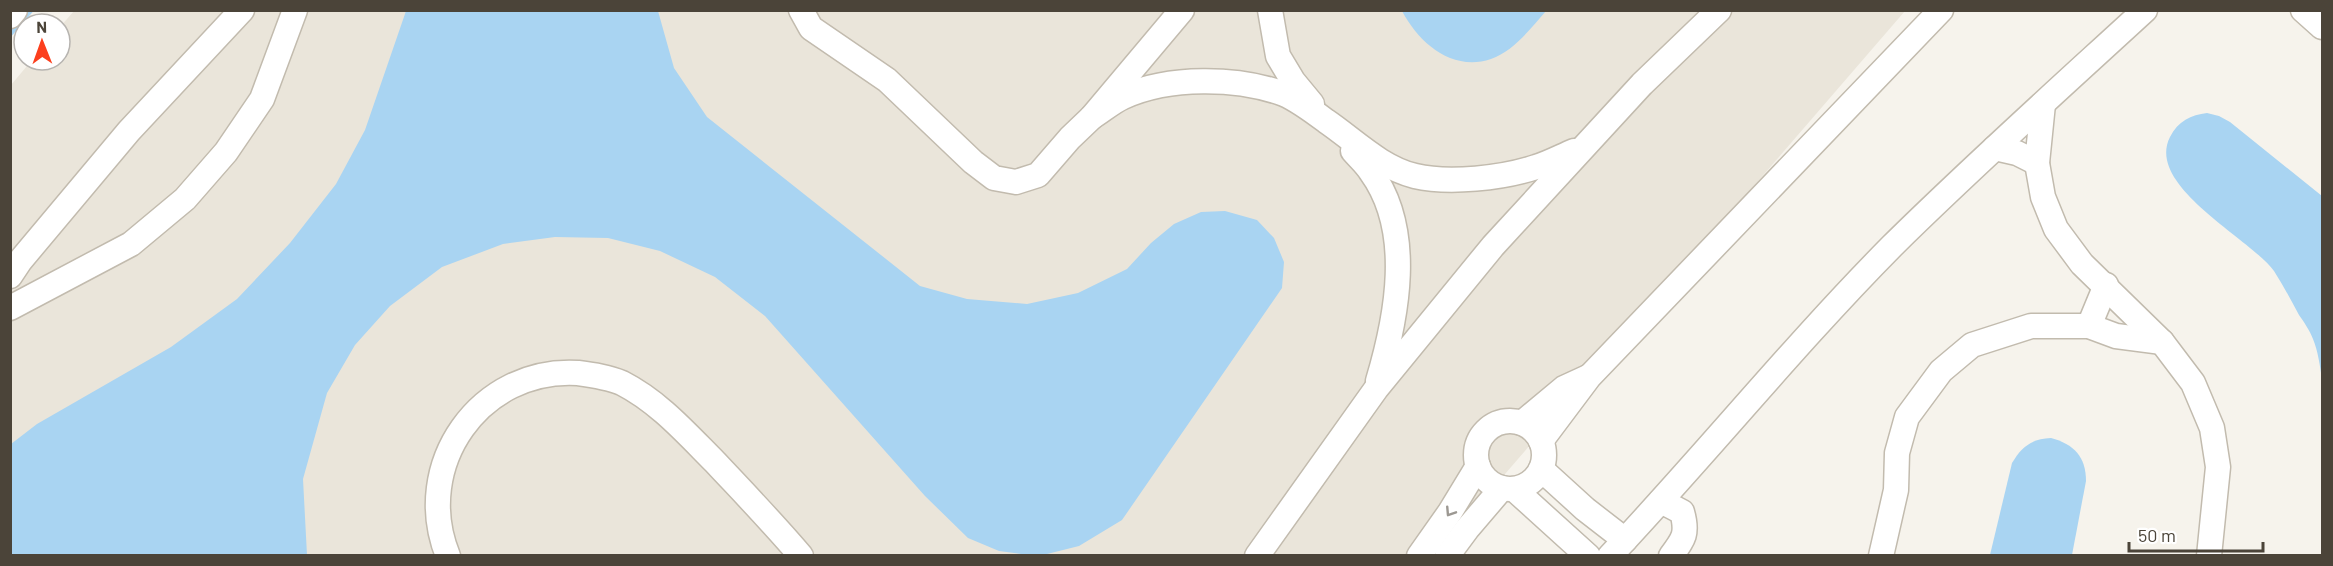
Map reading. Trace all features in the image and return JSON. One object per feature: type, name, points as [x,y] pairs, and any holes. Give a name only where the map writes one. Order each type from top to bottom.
[{"type":"street","points":[[10,16],[15,10]]},
{"type":"street","points":[[10,276],[129,131],[242,10]]},
{"type":"street","points":[[10,308],[131,244],[185,199],[226,152],[262,99],[295,10]]},
{"type":"street","points":[[801,10],[812,28],[887,80],[972,162],[994,178],[1016,182],[1038,175],[1092,117],[1182,10]]},
{"type":"street","points":[[1270,10],[1278,56],[1293,81],[1372,173],[1387,202],[1394,226],[1398,284],[1396,311],[1376,389]]},
{"type":"street","points":[[1257,555],[1376,389],[1493,246],[1642,84],[1719,10]]},
{"type":"street","points":[[1541,441],[1589,377],[1941,10]]},
{"type":"street","points":[[1541,470],[1585,509],[1618,548],[1791,353],[1876,263],[1995,147],[2145,10]]},
{"type":"street","points":[[2303,10],[2322,27]]},
{"type":"street","points":[[1092,117],[1124,97],[1164,85],[1204,81],[1249,86],[1285,95],[1326,121],[1376,158],[1412,176],[1439,180],[1481,178],[1536,167],[1582,147]]},
{"type":"street","points":[[2043,104],[2037,163],[2043,197],[2056,229],[2082,264],[2162,342],[2193,383],[2212,428],[2218,467],[2209,555]]},
{"type":"street","points":[[1995,147],[2017,153],[2037,163]]},
{"type":"street","points":[[2089,326],[2106,285]]},
{"type":"street","points":[[1881,555],[1896,490],[1897,453],[1907,417],[1941,371],[1972,345],[2031,326],[2089,326],[2116,336],[2162,342]]},
{"type":"street","points":[[448,555],[437,519],[437,491],[443,462],[460,431],[479,408],[504,390],[530,377],[564,373],[595,375],[620,382],[651,400],[685,432],[801,555]]},
{"type":"street","points":[[1522,423],[1564,388],[1589,377]]},
{"type":"street","points":[[1500,422],[1522,423],[1531,428],[1541,441],[1544,458],[1541,470],[1525,486],[1508,488],[1491,484],[1483,476],[1478,466],[1477,445],[1482,435],[1490,427],[1500,422]]},
{"type":"street","points":[[1419,555],[1450,512],[1478,466]]},
{"type":"street","points":[[1447,555],[1467,529],[1508,488]]},
{"type":"street","points":[[1508,488],[1588,555]]},
{"type":"street","points":[[1661,501],[1682,512],[1686,526],[1682,542],[1671,555]]},
{"type":"shaded area","points":[[74,11],[1905,11],[1435,555],[11,556],[11,85],[22,72],[72,72],[72,13]]},
{"type":"water","points":[[406,11],[658,11],[674,68],[707,117],[920,286],[967,299],[1027,304],[1078,293],[1127,269],[1151,243],[1174,224],[1201,212],[1225,211],[1257,220],[1274,238],[1284,262],[1282,288],[1122,520],[1079,546],[1043,555],[999,551],[968,538],[925,496],[765,316],[715,277],[660,251],[608,238],[555,237],[503,244],[442,267],[390,306],[355,345],[327,393],[303,479],[307,555],[11,555],[11,444],[37,424],[171,347],[237,299],[290,243],[336,184],[365,130]]},
{"type":"water","points":[[1402,11],[1546,11],[1507,51],[1491,59],[1477,62],[1450,58],[1438,52],[1418,34]]},
{"type":"water","points":[[2207,113],[2230,122],[2322,196],[2322,379],[2312,336],[2274,271],[2262,258],[2204,210],[2172,174],[2166,155],[2170,137],[2186,120]]},
{"type":"water","points":[[2051,438],[2072,448],[2084,465],[2086,481],[2072,555],[1990,555],[2012,463],[2028,445],[2038,440]]},
{"type":"waterway","points":[[10,34],[31,10]]}]
